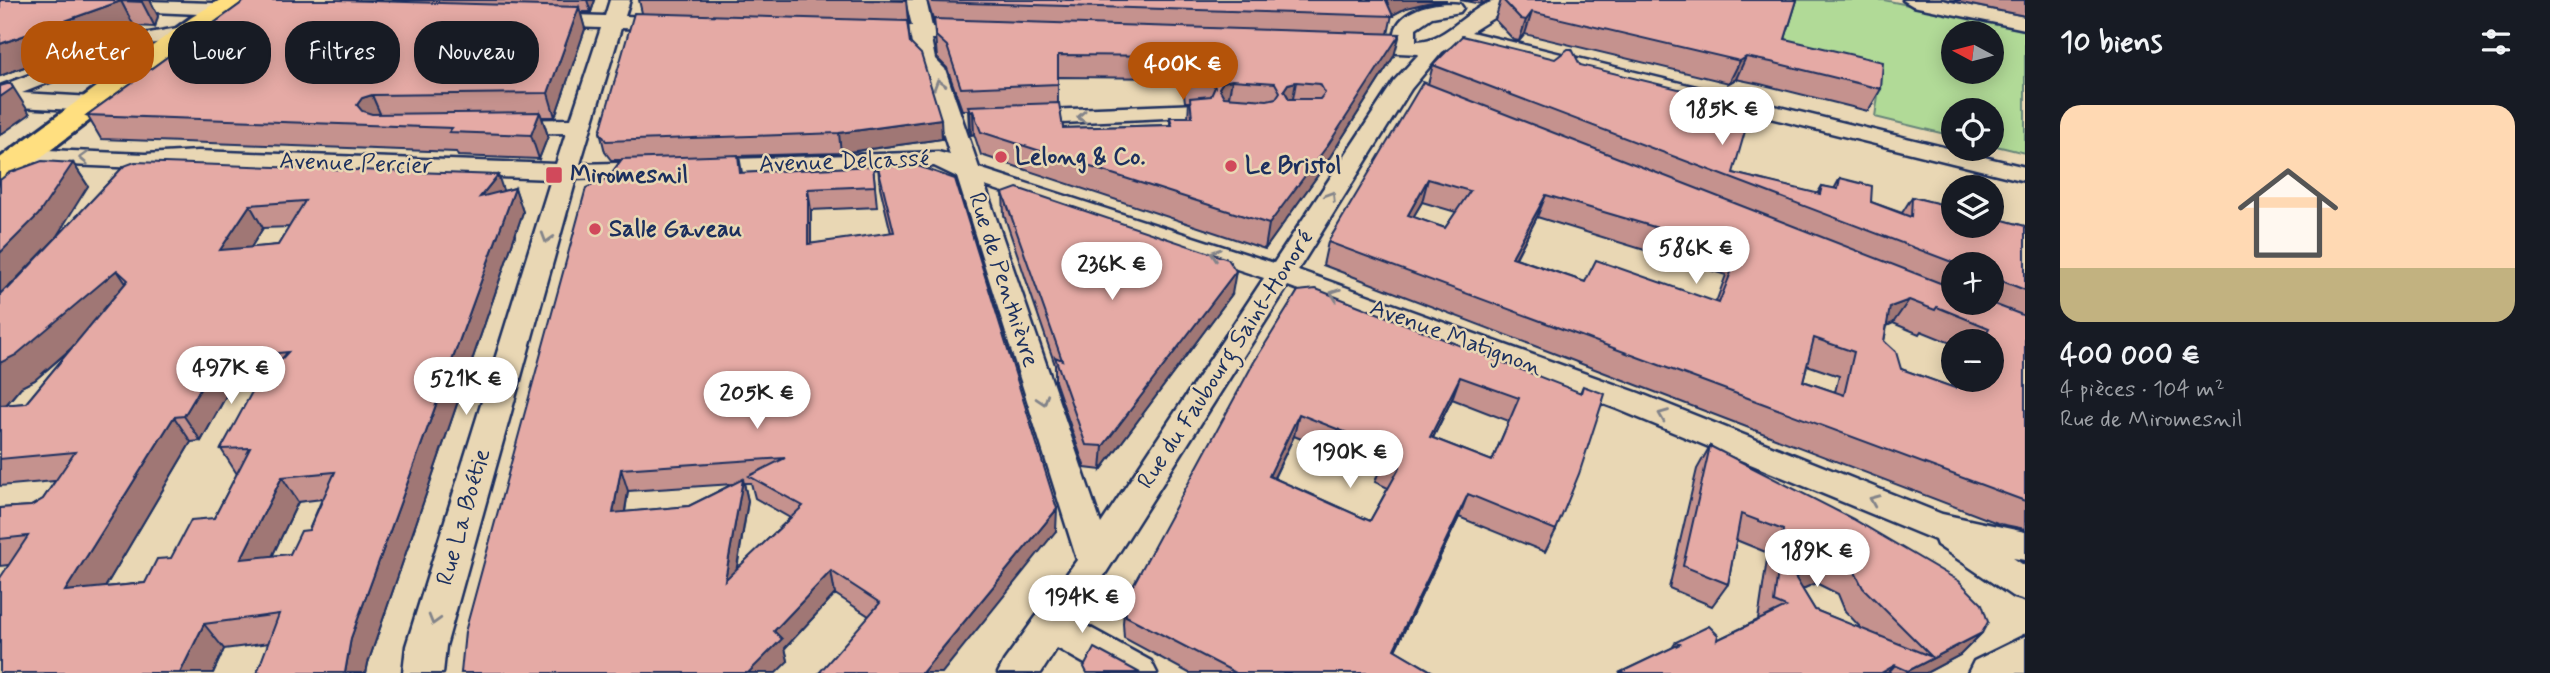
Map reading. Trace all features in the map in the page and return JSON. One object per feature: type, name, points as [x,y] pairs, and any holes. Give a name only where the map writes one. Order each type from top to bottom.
[{"type":"main road","points":[[209,21],[238,5]]},
{"type":"main road","points":[[11,165],[168,48]]},
{"type":"street","name":"Rue La Boétie","points":[[423,673],[426,646],[564,177],[620,0]]},
{"type":"street","name":"Rue de Penthièvre","points":[[916,0],[923,32],[921,39],[925,61],[934,69],[1096,562]]},
{"type":"street","points":[[1463,28],[1512,0]]},
{"type":"street","points":[[1913,0],[2025,23]]},
{"type":"street","points":[[1406,47],[1402,34],[1407,22],[1448,4],[1463,28],[2025,174]]},
{"type":"street","points":[[94,5],[238,5]]},
{"type":"street","points":[[522,20],[694,25]]},
{"type":"street","name":"Rue du Faubourg Saint-Honoré","points":[[1036,656],[1280,274],[1368,118],[1411,89],[1435,48],[1463,28]]},
{"type":"street","points":[[853,30],[998,34]]},
{"type":"street","points":[[0,97],[139,40],[168,35]]},
{"type":"street","points":[[1339,44],[1435,48]]},
{"type":"street","points":[[0,97],[93,104]]},
{"type":"street","points":[[950,120],[1199,111]]},
{"type":"street","points":[[477,127],[580,126]]},
{"type":"street","points":[[125,181],[146,160]]},
{"type":"street","name":"Avenue Percier","points":[[11,165],[146,160],[221,167],[564,177]]},
{"type":"street","name":"Avenue Delcassé","points":[[564,177],[940,168],[967,172]]},
{"type":"street","name":"Avenue Matignon","points":[[967,172],[1280,274],[1628,401],[1937,527],[2025,546]]},
{"type":"street","name":"Avenue Matignon","points":[[1937,527],[2025,585]]},
{"type":"street","points":[[1988,673],[2025,653]]},
{"type":"street","points":[[1036,656],[1137,673]]},
{"type":"green space","points":[[1744,0],[1884,0],[1986,21],[1941,21],[1941,84],[2004,84],[2004,25],[2025,29],[2025,153],[2004,148],[2004,98],[1941,98],[1941,133],[1875,117],[1879,88],[1769,59]]},
{"type":"building","points":[[0,0],[142,0],[121,1],[65,21],[21,21],[21,37],[0,44]]},
{"type":"building","points":[[246,0],[579,7],[548,93],[372,95],[362,98],[357,105],[362,111],[372,114],[540,112],[531,135],[449,132],[452,128],[87,115],[130,84],[154,84],[154,67],[168,56],[168,84],[271,84],[271,21],[217,21]]},
{"type":"building","points":[[932,0],[1386,0],[1393,16],[933,2]]},
{"type":"building","points":[[1503,0],[1797,0],[1785,39],[1883,62],[1881,89],[1746,57],[1740,61],[1532,12],[1526,20],[1521,19]]},
{"type":"building","points":[[634,13],[907,21],[910,43],[921,54],[941,119],[839,133],[606,141],[600,132]]},
{"type":"building","points":[[934,19],[1400,34],[1328,145],[1269,224],[981,132],[973,111],[970,112],[968,106],[1059,103],[1063,128],[1172,125],[1170,117],[1192,117],[1190,98],[1211,96],[1215,87],[1211,81],[1188,79],[1185,56],[1058,55],[1058,84],[961,88],[947,46],[936,36]],"holes":[[[1232,80],[1275,83],[1280,92],[1276,98],[1267,100],[1224,97],[1219,88],[1223,82]],[[1288,84],[1320,84],[1325,93],[1320,99],[1289,99],[1284,90]]]},
{"type":"building","points":[[1462,36],[1555,59],[1572,49],[1580,65],[1752,107],[1733,173],[1820,194],[1822,186],[1838,189],[1840,178],[1872,186],[1871,202],[1911,217],[1912,197],[1941,204],[1941,238],[2004,238],[2004,220],[2025,226],[2025,290],[2004,282],[2004,252],[1941,252],[1941,258],[1433,65]]},
{"type":"building","points":[[1423,82],[1941,283],[1941,309],[1937,307],[1935,310],[1909,300],[1890,307],[1884,341],[1896,352],[1901,369],[1941,383],[1941,392],[2004,392],[2004,329],[1988,329],[1957,315],[2004,315],[2004,308],[2025,316],[2025,501],[1328,242]],"holes":[[[1428,179],[1470,191],[1445,228],[1408,215]],[[1546,195],[1739,252],[1719,303],[1596,260],[1585,282],[1512,257]],[[1814,338],[1854,352],[1844,395],[1803,381]]]},
{"type":"building","points":[[11,84],[13,88],[0,97],[0,86]]},
{"type":"building","points":[[738,155],[740,173],[873,166],[875,186],[808,189],[808,244],[894,232],[878,167],[915,165],[955,179],[1057,509],[922,673],[819,673],[880,603],[831,571],[774,631],[782,639],[748,673],[461,673],[465,632],[586,188],[608,178],[622,159]],"holes":[[[785,458],[749,476],[803,506],[725,580],[743,479],[689,506],[613,513],[621,469]]]},
{"type":"building","points":[[42,161],[73,163],[38,215],[0,253],[0,180],[9,173]]},
{"type":"building","points":[[135,162],[498,175],[480,197],[515,188],[351,638],[345,673],[257,673],[279,614],[204,624],[180,673],[0,673],[0,578],[28,536],[0,539],[0,508],[31,506],[43,499],[75,452],[0,459],[0,405],[26,403],[128,280],[117,270],[16,355],[0,363],[0,294],[8,289],[124,166]],"holes":[[[305,201],[278,245],[220,250],[250,205]],[[288,352],[253,390],[221,449],[250,448],[214,518],[191,520],[171,558],[157,559],[145,583],[65,591],[174,417],[184,416],[215,364],[229,358]],[[335,472],[309,530],[301,531],[290,554],[241,559],[282,477]]]},
{"type":"building","points":[[1017,188],[1228,259],[1236,271],[1103,446],[1086,445],[1055,357],[1062,360],[1003,193]]},
{"type":"building","points":[[1316,289],[1581,393],[1583,386],[1605,394],[1579,474],[1556,530],[1468,494],[1394,649],[1434,673],[1236,673],[1126,616],[1125,600],[1254,362],[1298,291]],"holes":[[[1460,377],[1519,398],[1492,461],[1430,437]],[[1299,414],[1388,449],[1382,460],[1400,467],[1370,521],[1269,476]]]},
{"type":"building","points":[[1710,446],[1853,519],[1959,581],[1982,604],[1988,622],[1982,633],[1908,671],[1895,665],[1881,673],[1619,673],[1680,644],[1676,642],[1709,626],[1718,635],[1717,640],[1786,607],[1774,602],[1783,530],[1741,514],[1728,584],[1683,566]],"holes":[[[1833,560],[1855,572],[1863,588],[1932,657],[1815,610],[1795,577]]]},
{"type":"building","points":[[1094,648],[1140,673],[1087,673],[1084,667]]},
{"type":"place","name":"Lelong & Co.","points":[[1001,157]]},
{"type":"place","name":"Le Bristol","points":[[1231,166]]},
{"type":"place","name":"Miromesnil","points":[[554,175]]},
{"type":"place","name":"Salle Gaveau","points":[[595,229]]}]
